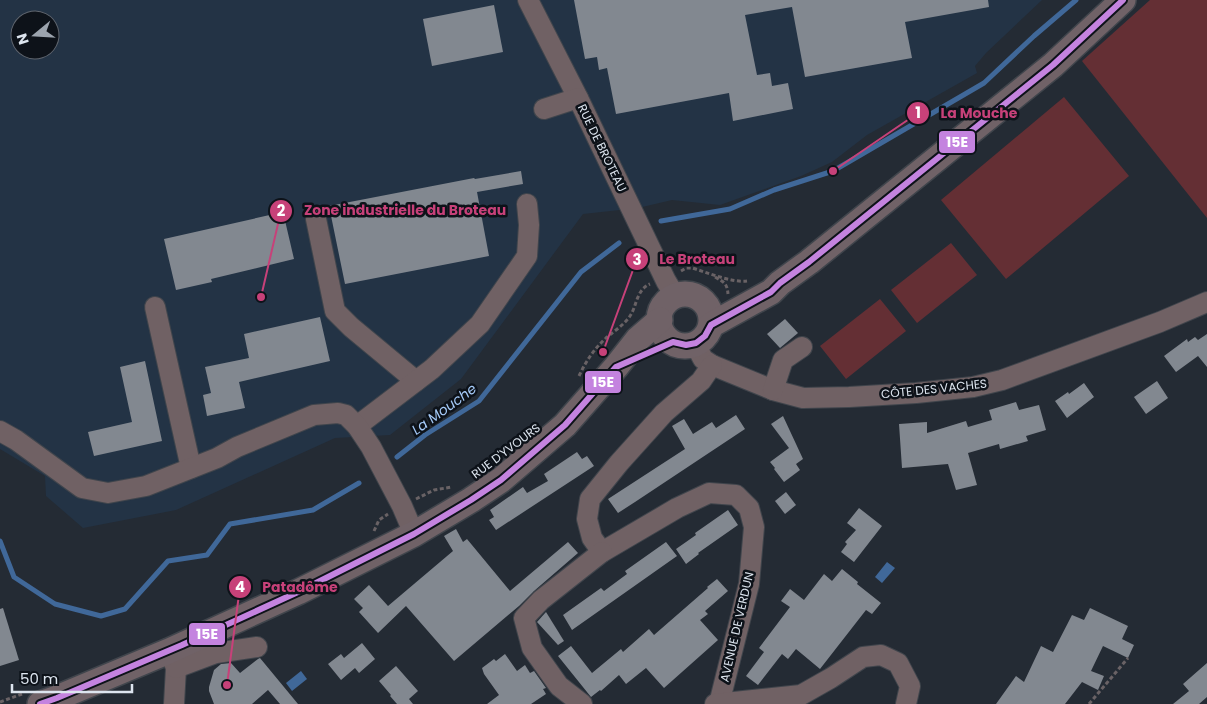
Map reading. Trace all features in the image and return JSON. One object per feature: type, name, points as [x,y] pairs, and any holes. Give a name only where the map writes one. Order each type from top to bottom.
[{"type":"main road","points":[[708,314],[770,292],[1053,65],[1124,0]]},
{"type":"main road","points":[[708,314],[728,297],[780,284]]},
{"type":"main road","points":[[616,368],[684,343],[702,340],[708,333],[708,314],[698,298],[671,288],[669,300],[661,312],[660,320],[663,333],[667,338],[684,343]]},
{"type":"main road","name":"RUE D'YVOURS","points":[[33,698],[57,698],[173,660],[298,592],[414,534],[471,500],[501,480],[565,425],[616,368],[638,339],[660,320]]},
{"type":"street","name":"RUE DE BROTEAU","points":[[528,0],[671,288]]},
{"type":"street","points":[[544,109],[578,98]]},
{"type":"street","points":[[357,426],[432,369],[480,324],[527,256],[529,225],[527,204]]},
{"type":"street","points":[[316,219],[335,311],[351,327],[416,381]]},
{"type":"street","name":"CÔTE DES VACHES","points":[[712,365],[773,390],[803,398],[916,393],[983,386],[1160,322],[1207,302]]},
{"type":"street","points":[[154,307],[191,468]]},
{"type":"street","points":[[602,552],[592,538],[587,520],[590,499],[664,413],[701,381],[712,365],[684,343]]},
{"type":"street","points":[[773,390],[783,360],[802,347]]},
{"type":"street","points":[[0,431],[16,440],[82,488],[108,493],[146,486],[217,458],[237,447],[314,415],[338,413],[346,415],[357,426],[371,447],[402,506],[414,534]]},
{"type":"street","name":"AVENUE DE VERDUN","points":[[582,704],[559,686],[532,648],[524,618],[541,600],[602,552],[677,508],[709,493],[736,495],[748,508],[754,527],[749,584],[718,704],[801,695],[832,678],[863,657],[881,655],[898,663],[910,686],[906,704]]},
{"type":"street","points":[[174,704],[173,660],[257,647]]},
{"type":"path","points":[[579,378],[590,355],[628,318],[638,296],[647,286],[671,288],[686,268],[742,282],[751,281]]},
{"type":"path","points":[[708,273],[724,282],[728,297]]},
{"type":"path","points":[[373,532],[379,520],[384,516],[434,490],[455,486]]},
{"type":"path","points":[[1089,704],[1128,658]]},
{"type":"path","points":[[0,702],[33,698]]},
{"type":"shaded area","points":[[0,0],[1042,0],[986,53],[975,66],[977,73],[867,135],[832,162],[801,176],[720,205],[672,200],[638,208],[583,214],[461,379],[390,435],[335,438],[176,510],[83,528],[46,496],[45,476],[0,449]]},
{"type":"shaded area","points":[[1150,0],[1207,0],[1207,218],[1082,61]]},
{"type":"shaded area","points":[[1064,97],[1129,176],[1006,279],[941,200]]},
{"type":"shaded area","points":[[951,243],[977,275],[917,323],[891,290]]},
{"type":"shaded area","points":[[880,299],[906,331],[846,379],[820,346]]},
{"type":"water","points":[[887,562],[895,568],[882,583],[875,577]]},
{"type":"water","points":[[301,671],[307,679],[292,691],[286,683]]},
{"type":"building","points":[[574,0],[988,0],[989,7],[905,22],[912,58],[805,77],[792,7],[745,15],[757,75],[770,73],[772,86],[788,83],[793,109],[733,121],[729,93],[616,114],[607,68],[599,70],[597,57],[585,59]]},
{"type":"building","points":[[494,5],[503,52],[432,66],[423,19]]},
{"type":"building","points":[[521,171],[523,184],[477,192],[489,256],[345,284],[329,206],[474,178]]},
{"type":"building","points":[[283,212],[294,259],[211,279],[212,282],[176,290],[164,239]]},
{"type":"building","points":[[320,317],[330,361],[239,382],[245,408],[207,416],[203,395],[211,393],[205,367],[249,358],[244,334]]},
{"type":"building","points":[[785,319],[798,333],[780,348],[767,334]]},
{"type":"building","points":[[1207,334],[1207,367],[1198,356],[1176,372],[1164,356],[1187,339],[1188,342],[1195,337],[1198,340]]},
{"type":"building","points":[[145,361],[162,441],[94,456],[88,432],[132,422],[120,367]]},
{"type":"building","points":[[1157,381],[1168,398],[1146,414],[1134,397]]},
{"type":"building","points":[[1084,383],[1094,397],[1067,418],[1055,401]]},
{"type":"building","points":[[1016,402],[1019,410],[1039,405],[1046,430],[1026,436],[1028,441],[1000,449],[999,444],[968,453],[977,485],[956,490],[948,464],[902,468],[899,424],[927,422],[927,433],[966,421],[968,427],[992,420],[989,410]]},
{"type":"building","points":[[736,415],[745,429],[618,513],[608,499],[685,449],[672,426],[684,419],[693,434],[712,422],[716,428]]},
{"type":"building","points":[[783,416],[803,459],[796,464],[800,470],[784,482],[770,462],[789,448],[771,424]]},
{"type":"building","points":[[577,452],[582,459],[587,456],[594,466],[496,530],[489,520],[494,517],[490,510],[523,487],[527,493],[548,481],[544,474]]},
{"type":"building","points":[[786,492],[796,505],[785,514],[775,501]]},
{"type":"building","points":[[859,508],[882,526],[854,562],[841,552],[847,544],[845,542],[856,530],[847,523]]},
{"type":"building","points":[[728,510],[738,525],[698,553],[686,564],[676,549]]},
{"type":"building","points":[[456,529],[463,542],[467,539],[510,591],[568,542],[578,553],[454,661],[406,606],[378,633],[359,612],[363,608],[354,599],[369,585],[388,606],[453,551],[444,536]]},
{"type":"building","points":[[666,542],[677,556],[572,630],[563,615],[601,588],[604,591],[627,574],[625,571]]},
{"type":"building","points":[[842,569],[881,603],[872,614],[866,610],[820,669],[796,649],[788,659],[782,654],[758,685],[746,676],[764,652],[759,648],[790,607],[781,601],[790,589],[804,600],[824,574],[832,581]]},
{"type":"building","points":[[717,579],[728,591],[705,611],[708,614],[700,620],[718,640],[664,688],[646,668],[626,684],[619,675],[591,697],[558,656],[571,646],[592,673],[621,649],[623,652],[649,629],[654,635]]},
{"type":"building","points":[[3,608],[19,660],[0,666],[0,609]]},
{"type":"building","points":[[1090,608],[1128,626],[1122,639],[1134,645],[1128,658],[1103,646],[1091,671],[1104,676],[1098,690],[1082,682],[1065,704],[996,704],[1016,676],[1024,682],[1041,646],[1053,652],[1072,615],[1084,620]]},
{"type":"building","points":[[546,612],[564,641],[558,645],[537,622]]},
{"type":"building","points":[[362,643],[375,659],[359,673],[355,668],[341,680],[328,664],[341,654],[344,658]]},
{"type":"building","points":[[505,654],[517,671],[525,665],[530,673],[534,671],[546,688],[543,689],[546,694],[531,704],[487,704],[499,695],[484,674],[482,668]]},
{"type":"building","points":[[260,658],[298,704],[280,704],[268,690],[252,704],[214,704],[209,687],[214,670],[221,664],[231,663],[240,673]]},
{"type":"building","points":[[1207,663],[1207,697],[1199,704],[1173,704],[1189,691],[1183,684]]},
{"type":"building","points":[[396,666],[418,691],[409,699],[413,704],[397,704],[379,681]]},
{"type":"waterway","name":"La Mouche","points":[[661,221],[730,209],[774,190],[833,171],[984,83],[1076,0]]},
{"type":"waterway","name":"La Mouche","points":[[397,457],[425,435],[479,401],[581,272],[619,243]]},
{"type":"waterway","name":"La Mouche","points":[[0,541],[14,577],[55,604],[101,616],[125,609],[168,561],[207,555],[230,524],[313,510],[359,483]]},
{"type":"transit line","name":"15E","points":[[40,704],[182,645],[298,592],[414,534],[471,500],[501,480],[565,425],[616,367],[673,342],[686,345],[696,343],[705,336],[711,325],[771,292],[1053,65],[1123,0]]},
{"type":"place","name":"La Mouche","points":[[833,171]]},
{"type":"place","name":"Zone industrielle du Broteau","points":[[261,297]]},
{"type":"place","name":"Le Broteau","points":[[603,352]]},
{"type":"place","name":"Patadôme","points":[[227,685]]}]
